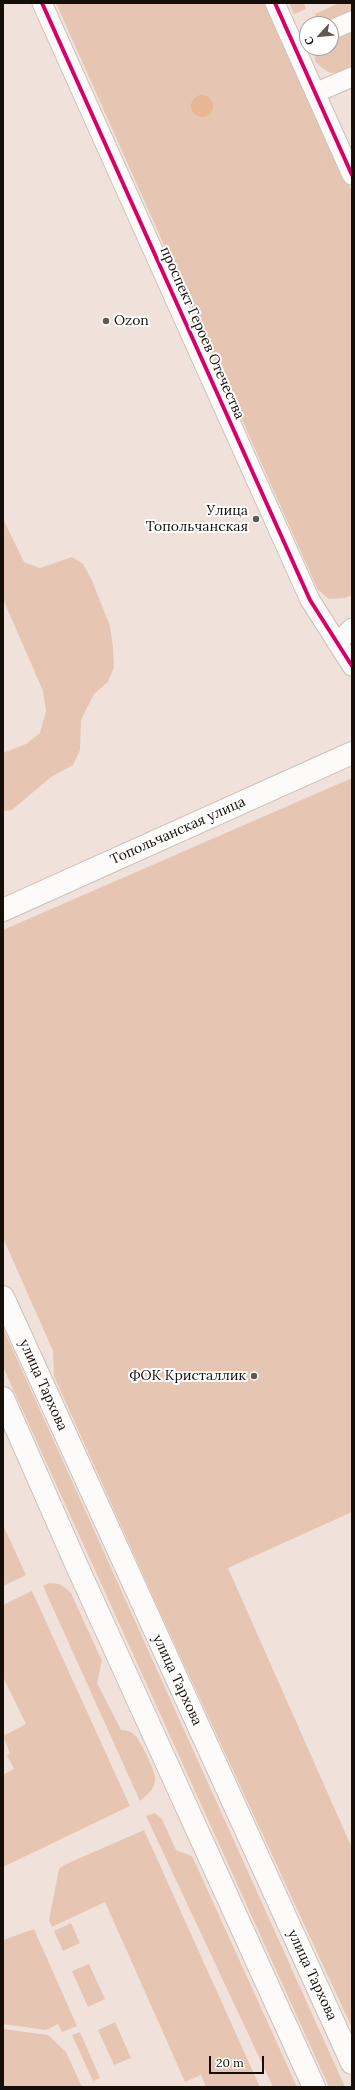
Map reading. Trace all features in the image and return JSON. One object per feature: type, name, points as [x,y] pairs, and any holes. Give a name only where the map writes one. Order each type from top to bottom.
[{"type":"main road","name":"Топольчанская улица","points":[[3,910],[352,753]]},
{"type":"main road","name":"улица Тархова","points":[[3,1297],[352,2063]]},
{"type":"main road","points":[[3,1398],[76,1564],[314,2087]]},
{"type":"street","name":"проспект Героев Отечества","points":[[42,3],[310,600],[352,666]]},
{"type":"street","points":[[275,3],[299,41]]},
{"type":"street","points":[[339,27],[352,21]]},
{"type":"street","points":[[304,56],[315,93],[352,176]]},
{"type":"street","points":[[315,93],[352,76]]},
{"type":"street","points":[[337,643],[352,628]]},
{"type":"shaded area","points":[[56,3],[268,3],[352,192],[352,595],[345,598],[329,599],[318,590]]},
{"type":"shaded area","points":[[289,3],[304,3],[306,9],[294,14]]},
{"type":"shaded area","points":[[339,3],[352,3],[352,10],[338,16],[316,16],[315,14]]},
{"type":"shaded area","points":[[352,26],[352,68],[332,73],[324,69],[315,61],[315,56],[339,56],[339,32]]},
{"type":"shaded area","points":[[202,95],[210,98],[213,106],[210,114],[202,117],[194,114],[191,106],[194,98]]},
{"type":"shaded area","points":[[3,519],[24,562],[40,568],[72,557],[83,564],[91,578],[110,626],[114,667],[108,682],[94,694],[81,720],[80,750],[73,765],[51,777],[12,810],[3,811],[3,753],[26,744],[40,733],[46,711],[43,691],[3,599]]},
{"type":"shaded area","points":[[352,778],[352,1512],[228,1568],[352,1848],[352,2028],[154,1599],[54,1376],[53,1351],[3,1238],[3,930]]},
{"type":"shaded area","points":[[3,1328],[345,2087],[329,2087],[3,1367]]},
{"type":"shaded area","points":[[3,1525],[26,1575],[3,1586]]},
{"type":"shaded area","points":[[49,1583],[62,1585],[71,1593],[102,1661],[97,1683],[121,1730],[128,1731],[135,1735],[150,1762],[155,1782],[150,1791],[140,1801],[43,1586]]},
{"type":"shaded area","points":[[32,1591],[130,1806],[3,1867],[3,1775],[14,1769],[7,1755],[10,1753],[3,1736],[26,1724],[3,1677],[3,1605]]},
{"type":"shaded area","points":[[155,1813],[162,1819],[176,1850],[192,1856],[297,2087],[273,2087],[146,1816]]},
{"type":"shaded area","points":[[144,1830],[260,2087],[206,2087],[201,2075],[185,2082],[105,1902],[52,1927],[49,1920],[59,1869],[64,1865]]},
{"type":"shaded area","points":[[71,1923],[80,1943],[63,1951],[54,1931]]},
{"type":"shaded area","points":[[34,1929],[77,2026],[62,2032],[58,2024],[46,2030],[3,2024],[3,1940]]},
{"type":"shaded area","points":[[89,1964],[105,1999],[88,2007],[72,1971]]},
{"type":"shaded area","points":[[115,2022],[131,2058],[114,2065],[98,2030]]},
{"type":"shaded area","points":[[3,2029],[48,2035],[66,2052],[82,2087],[3,2087]]},
{"type":"shaded area","points":[[80,2032],[100,2078],[93,2081],[72,2035]]},
{"type":"cycle path","points":[[42,3],[310,600],[352,666]]},
{"type":"cycle path","points":[[275,3],[352,175]]},
{"type":"place","name":"Ozon","points":[[106,321]]},
{"type":"place","name":"Улица Топольчанская","points":[[256,519]]},
{"type":"place","name":"ФОК Кристаллик","points":[[254,1376]]}]
